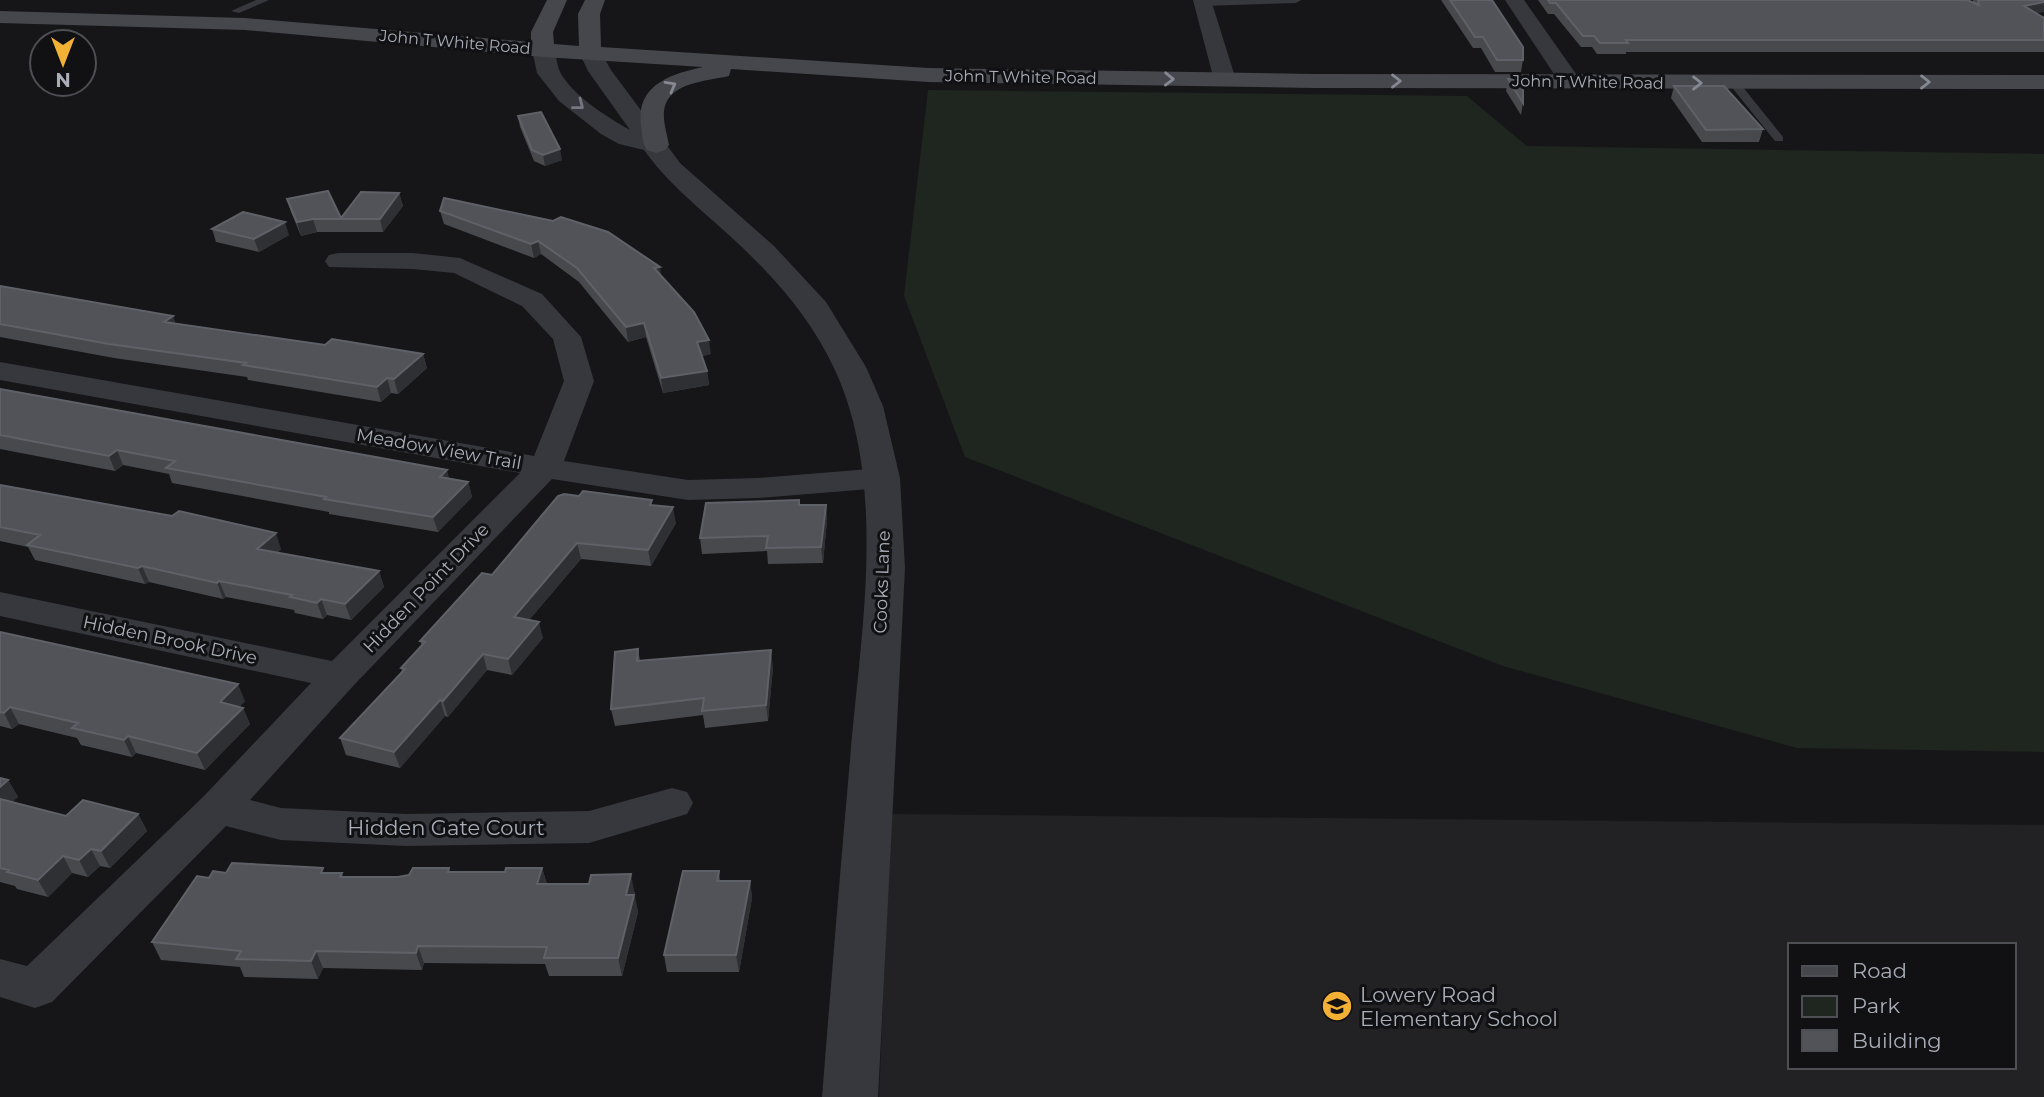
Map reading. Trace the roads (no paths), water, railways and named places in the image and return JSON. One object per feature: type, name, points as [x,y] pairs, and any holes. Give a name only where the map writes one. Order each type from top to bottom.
[{"type":"main road","points":[[543,41],[557,0]]},
{"type":"main road","points":[[590,44],[589,14],[595,0]]},
{"type":"main road","name":"John T White Road","points":[[0,5],[238,6],[543,41]]},
{"type":"main road","name":"John T White Road","points":[[0,17],[246,23],[590,44],[1223,71]]},
{"type":"main road","name":"John T White Road","points":[[590,44],[807,67],[928,75],[1223,71],[1565,73],[2044,64]]},
{"type":"main road","points":[[656,145],[652,109],[659,93],[672,83],[727,70],[807,67]]},
{"type":"main road","name":"John T White Road","points":[[1565,73],[1734,83],[2044,82]]},
{"type":"street","points":[[1514,0],[1565,73]]},
{"type":"street","points":[[1203,1],[1223,71]]},
{"type":"street","points":[[543,41],[549,74],[567,96],[610,129],[628,139],[656,145]]},
{"type":"street","name":"Cooks Lane","points":[[590,44],[600,71],[671,169],[764,251],[815,309],[850,367],[862,397],[882,478],[885,568],[850,1097]]},
{"type":"street","name":"Hidden Point Drive","points":[[18,983],[218,808],[340,676],[544,468],[579,381],[567,337],[532,300],[460,267],[413,261],[338,261]]},
{"type":"street","name":"Meadow View Trail","points":[[0,371],[544,468],[688,490],[758,488],[882,478]]},
{"type":"street","name":"Hidden Brook Drive","points":[[0,604],[340,676]]},
{"type":"street","name":"Hidden Gate Court","points":[[218,808],[281,824],[407,830],[589,827],[672,803]]},
{"type":"lane","points":[[238,6],[264,0]]},
{"type":"lane","points":[[1203,1],[1296,0]]},
{"type":"lane","points":[[1734,83],[1779,139]]},
{"type":"place","name":"Lowery Road Elementary School","points":[[1337,1006]]}]
